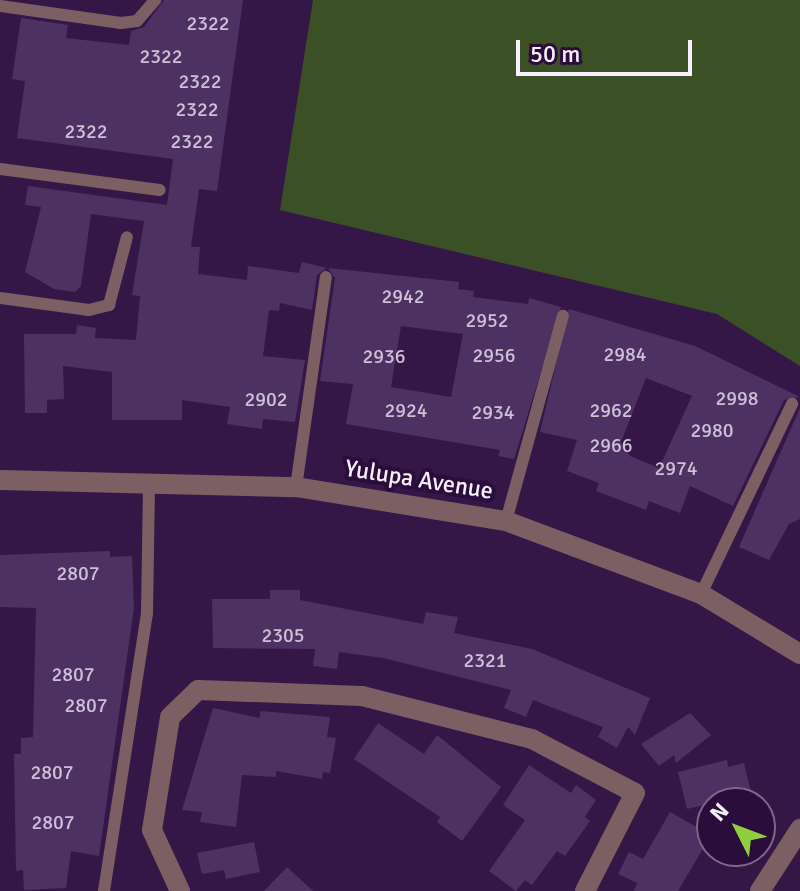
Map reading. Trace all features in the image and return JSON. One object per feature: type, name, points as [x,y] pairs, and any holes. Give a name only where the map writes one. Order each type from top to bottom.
[{"type":"street","name":"Yulupa Avenue","points":[[0,480],[296,487],[506,521],[701,594],[800,654]]},
{"type":"street","points":[[180,891],[152,830],[170,717],[198,690],[362,696],[532,739],[635,793],[585,891]]},
{"type":"street","points":[[760,891],[800,829]]},
{"type":"lane","points":[[0,6],[121,23],[137,21],[155,0]]},
{"type":"lane","points":[[0,169],[160,190]]},
{"type":"lane","points":[[0,298],[89,310],[109,305],[127,237]]},
{"type":"lane","points":[[296,487],[326,277]]},
{"type":"lane","points":[[506,521],[563,316]]},
{"type":"lane","points":[[701,594],[792,404]]},
{"type":"lane","points":[[104,891],[147,613],[149,482]]},
{"type":"green space","points":[[313,0],[800,0],[800,366],[717,314],[280,210]]},
{"type":"building","points":[[164,0],[243,0],[217,191],[199,189],[191,247],[200,247],[198,274],[247,280],[248,266],[299,273],[302,262],[327,268],[317,275],[312,310],[280,303],[279,311],[269,310],[263,356],[305,360],[295,422],[263,419],[262,429],[227,424],[230,407],[182,400],[182,420],[112,420],[112,372],[63,366],[64,399],[47,400],[47,413],[25,413],[24,334],[76,334],[77,325],[96,328],[95,338],[136,340],[140,296],[132,295],[144,221],[91,214],[81,286],[75,292],[54,289],[25,272],[41,207],[25,205],[28,186],[167,205],[173,159],[17,138],[25,81],[12,79],[21,18],[68,25],[66,38],[129,45],[131,31],[144,27]]},
{"type":"building","points":[[328,268],[459,282],[458,289],[474,291],[473,297],[528,304],[529,298],[561,307],[514,459],[498,456],[500,450],[346,424],[353,384],[320,381],[335,278]],"holes":[[[401,326],[463,334],[451,397],[391,387]]]},
{"type":"building","points":[[569,309],[695,346],[800,397],[784,400],[733,506],[690,486],[680,513],[649,501],[646,510],[596,491],[599,483],[567,471],[577,440],[540,432]],"holes":[[[646,378],[692,396],[659,468],[630,456],[621,442]]]},
{"type":"building","points":[[800,408],[800,519],[789,524],[769,560],[739,547]]},
{"type":"building","points":[[110,551],[110,557],[132,556],[134,608],[99,856],[71,851],[66,888],[24,890],[23,870],[16,871],[14,754],[21,754],[21,738],[33,737],[36,608],[0,607],[0,555]]},
{"type":"building","points":[[270,590],[300,590],[300,600],[423,624],[426,612],[458,617],[454,633],[532,649],[650,698],[635,735],[628,727],[617,748],[598,737],[603,727],[533,700],[526,717],[504,708],[511,690],[383,658],[339,652],[337,669],[313,666],[315,649],[213,648],[212,599],[270,599]]},
{"type":"building","points":[[213,708],[260,718],[260,711],[330,717],[327,737],[336,738],[330,773],[323,772],[322,779],[276,771],[276,777],[242,775],[236,827],[200,822],[202,812],[182,810]]},
{"type":"building","points":[[690,713],[711,735],[676,763],[674,755],[659,766],[641,744]]},
{"type":"building","points":[[378,723],[424,754],[437,735],[501,787],[462,841],[437,822],[440,817],[354,759]]},
{"type":"building","points":[[727,760],[728,767],[744,763],[750,787],[696,787],[696,807],[687,809],[678,772]]},
{"type":"building","points":[[529,765],[571,793],[576,785],[596,800],[585,817],[590,821],[565,856],[557,851],[532,885],[525,880],[516,891],[489,871],[525,820],[503,805]]},
{"type":"building","points":[[670,812],[696,827],[696,860],[678,891],[634,891],[637,883],[618,874],[629,852],[643,859]]},
{"type":"building","points":[[254,842],[260,872],[226,879],[224,870],[202,874],[197,853]]},
{"type":"building","points":[[287,867],[313,891],[264,891]]}]
